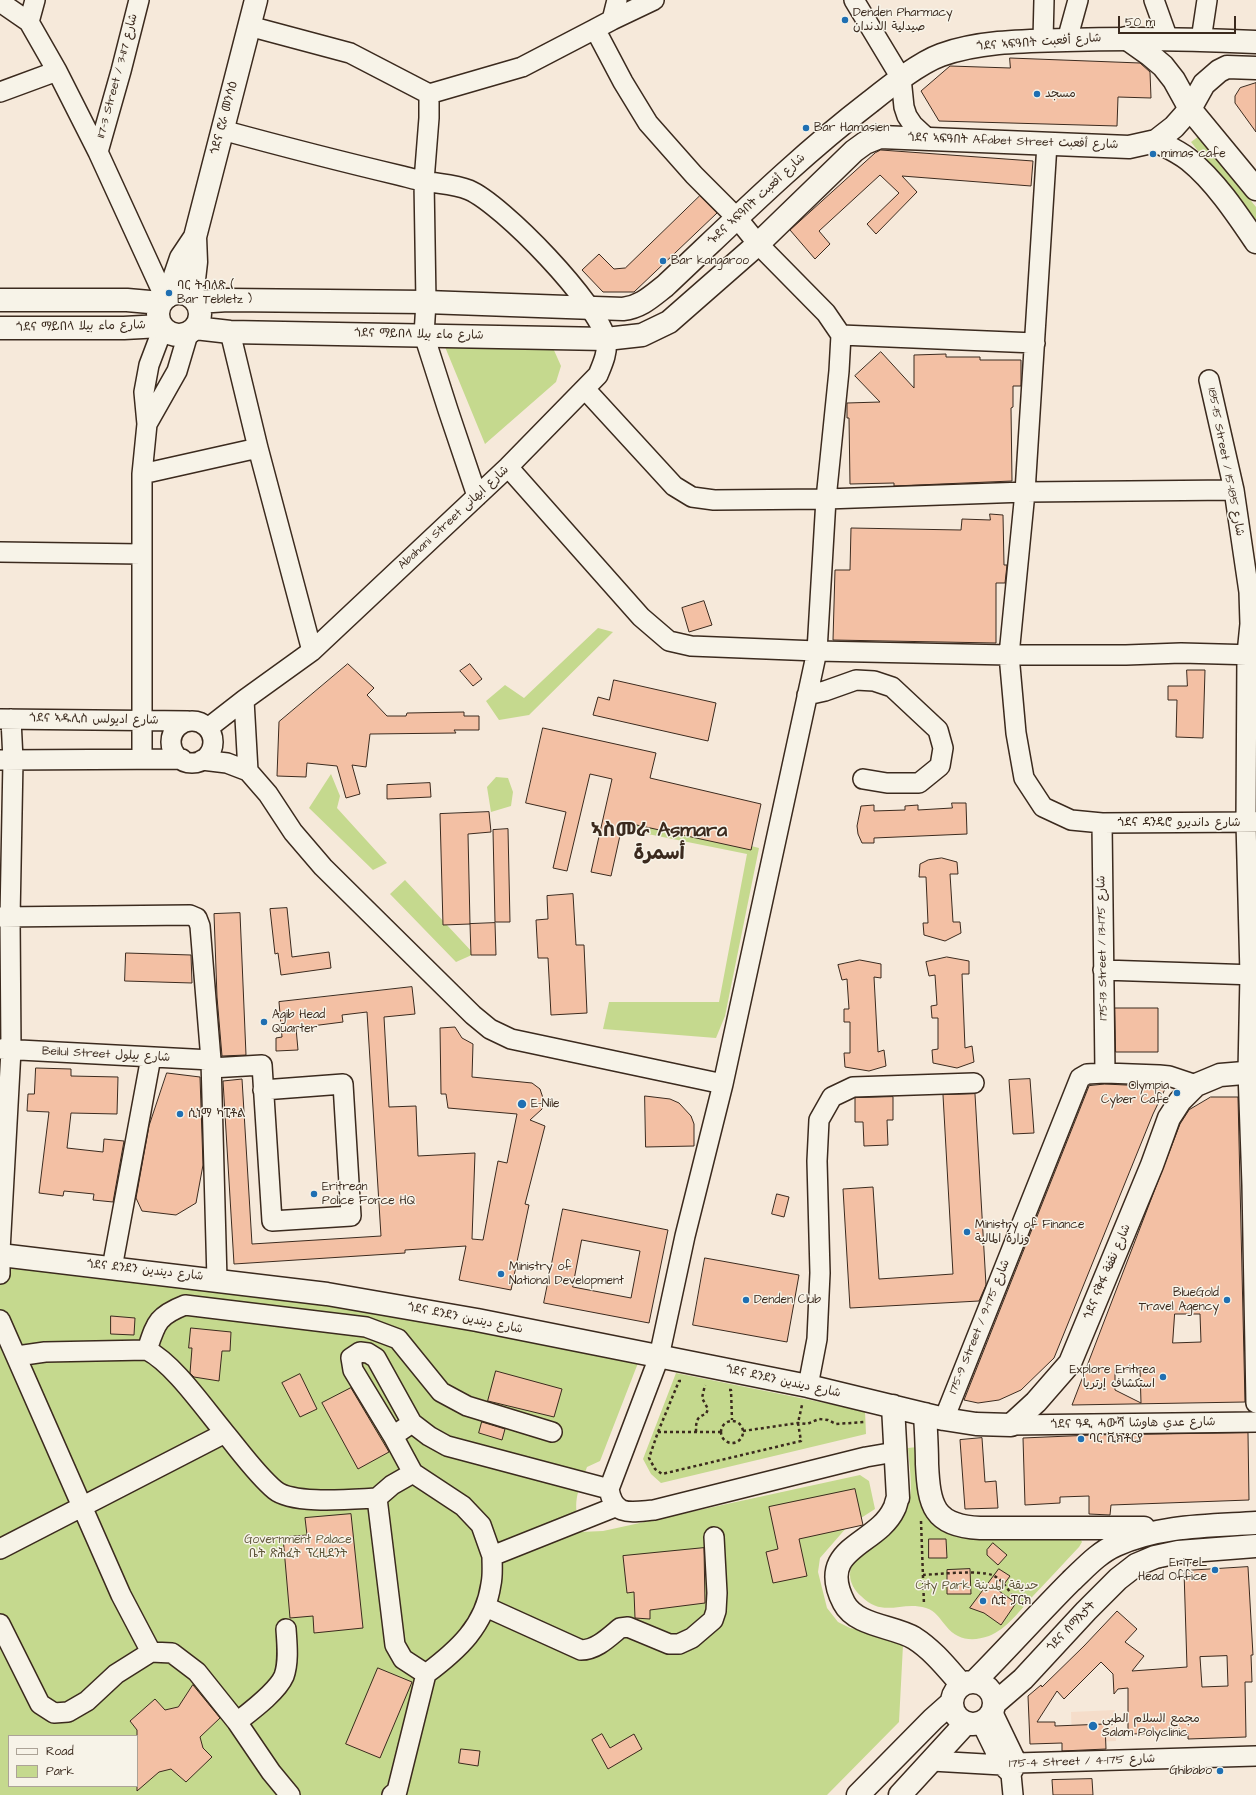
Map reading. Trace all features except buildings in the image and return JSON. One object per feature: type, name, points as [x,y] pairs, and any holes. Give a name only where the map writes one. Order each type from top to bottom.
[{"type":"main road","name":"ጎደና ሮራ መንሳዕ","points":[[194,300],[196,262],[195,237],[256,0]]},
{"type":"main road","name":"ጎደና ኣፍዓበት شارع أفعبت","points":[[844,122],[901,78],[939,56],[964,48],[1044,40],[1126,38],[1256,42]]},
{"type":"main road","points":[[1126,38],[1163,66],[1174,80],[1190,109],[1256,189]]},
{"type":"main road","name":"ጎደና ኣፍዓበት Afabet Street شارع أفعبت","points":[[642,335],[670,322],[758,244],[854,151],[865,143],[880,137],[1129,147],[1156,141],[1174,127],[1190,109],[1204,84],[1219,71],[1227,67],[1256,68]]},
{"type":"main road","name":"ጐደና ኣፍዓበት شارع أفعبت","points":[[588,306],[633,308],[645,302],[665,286],[798,161],[844,122]]},
{"type":"main road","points":[[1156,141],[1177,152],[1199,169],[1234,211],[1256,242]]},
{"type":"main road","name":"ጎደና ሮራ መንሳዕ","points":[[165,299],[182,258],[195,237]]},
{"type":"main road","points":[[175,293],[184,293],[194,300],[200,315],[191,331],[175,335],[162,327],[158,314],[165,299],[175,293]]},
{"type":"main road","name":"ጎደና ማይበላ شارع ماء بيلا","points":[[0,300],[165,299]]},
{"type":"main road","points":[[194,300],[426,302],[588,306]]},
{"type":"main road","name":"ጎደና ማይበላ شارع ماء بيلا","points":[[0,328],[162,327]]},
{"type":"main road","name":"ጎደና ማይበላ شارع ماء بيلا","points":[[191,331],[606,339],[642,335]]},
{"type":"main road","name":"ጎደና ናቅፋ شارع نقفة","points":[[1010,1425],[1036,1402],[1070,1363],[1152,1166],[1169,1118],[1180,1101],[1196,1085],[1220,1075],[1252,1072]]},
{"type":"main road","name":"ጎደና ደንደን شارع ديندين","points":[[0,1255],[217,1280],[349,1298],[477,1320],[808,1386],[935,1417]]},
{"type":"main road","points":[[893,1406],[898,1498],[894,1510],[883,1524],[849,1551],[837,1566],[836,1578],[839,1593],[845,1606],[858,1617],[877,1626],[912,1637],[932,1651],[962,1690]]},
{"type":"main road","points":[[1010,1425],[976,1424],[935,1417],[928,1486],[932,1505],[941,1516],[952,1523],[964,1527],[1081,1529],[1169,1528],[1256,1523]]},
{"type":"main road","points":[[858,1795],[962,1690],[1002,1654],[1048,1603],[1097,1556],[1115,1545],[1169,1528]]},
{"type":"main road","points":[[1081,1529],[1097,1556],[1118,1579]]},
{"type":"main road","name":"ጎደና ሰማእታት","points":[[900,1795],[932,1761],[1023,1679],[1086,1611],[1118,1579],[1136,1565],[1155,1557],[1178,1552],[1256,1546]]},
{"type":"main road","points":[[986,1687],[993,1698],[983,1715],[956,1715],[962,1690],[986,1687]]},
{"type":"street","points":[[29,22],[35,0]]},
{"type":"street","name":"117-3 Street / شارع 117-3","points":[[98,152],[139,0]]},
{"type":"street","points":[[612,20],[616,0]]},
{"type":"street","points":[[249,26],[350,53],[429,94],[522,67],[654,0]]},
{"type":"street","points":[[854,0],[901,78],[904,107],[907,116],[913,125],[927,138]]},
{"type":"street","points":[[1044,0],[1044,40]]},
{"type":"street","points":[[1067,40],[1078,0]]},
{"type":"street","points":[[1154,0],[1168,39]]},
{"type":"street","points":[[1201,40],[1207,0]]},
{"type":"street","points":[[0,2],[29,22],[98,152],[165,299]]},
{"type":"street","points":[[596,29],[623,82],[648,123],[694,175],[737,218],[758,244],[826,313],[840,335],[839,371],[826,499],[817,651],[723,1084],[685,1236],[659,1357],[609,1489],[610,1499],[615,1507],[629,1512],[654,1510],[866,1457],[895,1452]]},
{"type":"street","points":[[0,92],[56,71]]},
{"type":"street","points":[[429,94],[429,118],[424,181],[426,302],[424,335],[477,496]]},
{"type":"street","name":"Abahani Street شارع ابهانى","points":[[208,728],[312,651],[508,467],[598,375],[604,360],[606,339],[600,323],[556,267],[521,229],[493,205],[469,190],[448,184],[424,181],[330,159],[222,130]]},
{"type":"street","name":"ጎደና ዳንዴሮ شارع دانديرو","points":[[1047,144],[1025,492],[1009,655],[1016,733],[1024,778],[1044,807],[1071,820],[1102,823],[1251,822]]},
{"type":"street","points":[[142,759],[142,474],[147,424],[144,392],[149,365],[162,327]]},
{"type":"street","points":[[147,424],[177,372],[191,331]]},
{"type":"street","points":[[230,332],[258,448],[312,651]]},
{"type":"street","points":[[840,335],[1035,343]]},
{"type":"street","name":"185-15 Street / شارع 185-15","points":[[1209,380],[1234,490],[1249,592],[1251,655],[1253,975],[1252,1072],[1256,1403]]},
{"type":"street","points":[[585,389],[674,486],[692,496],[714,500],[826,499],[1025,492],[1234,490]]},
{"type":"street","points":[[142,474],[258,448]]},
{"type":"street","points":[[508,467],[641,617],[670,641],[691,646],[817,651],[1009,655],[1251,655]]},
{"type":"street","points":[[0,552],[141,554]]},
{"type":"street","points":[[807,695],[825,691],[856,680],[874,681],[892,687],[938,730],[943,748],[940,766],[919,783],[887,784],[863,778]]},
{"type":"street","points":[[244,700],[248,771]]},
{"type":"street","points":[[0,1251],[5,1049],[6,719]]},
{"type":"street","name":"ጎደና ኣዱሊስ شارع اديولس","points":[[6,719],[188,721]]},
{"type":"street","points":[[182,760],[176,755],[171,742],[176,728],[188,721],[199,722],[208,728],[213,740],[213,746],[207,757],[202,760]]},
{"type":"street","points":[[6,760],[142,759],[182,760],[188,762],[202,760],[227,763],[248,771],[268,794],[293,832],[323,867],[473,1015],[490,1029],[511,1039],[723,1084]]},
{"type":"street","name":"175-13 Street / شارع 175-13","points":[[1102,823],[1105,1073]]},
{"type":"street","points":[[5,918],[190,915],[197,918],[200,926],[211,1064],[217,1280]]},
{"type":"street","points":[[1103,970],[1253,975]]},
{"type":"street","name":"Beilul Street شارع بيلول","points":[[5,1049],[151,1057],[211,1064],[262,1065],[262,1090]]},
{"type":"street","points":[[112,1268],[151,1057]]},
{"type":"street","name":"175-9 Street / شارع 175-9","points":[[935,1417],[1080,1078],[1087,1074],[1105,1073],[1169,1076],[1196,1085]]},
{"type":"street","points":[[808,1386],[817,1339],[820,1273],[817,1160],[819,1120],[832,1097],[853,1087],[974,1083]]},
{"type":"street","points":[[343,1084],[352,1216],[272,1221],[262,1090],[343,1084]]},
{"type":"street","points":[[0,1260],[0,1274]]},
{"type":"street","points":[[147,1350],[156,1323],[168,1311],[185,1305],[366,1327],[398,1339],[441,1392],[467,1406],[552,1432]]},
{"type":"street","points":[[0,1320],[121,1595],[151,1652]]},
{"type":"street","points":[[17,1356],[45,1352],[147,1350],[158,1356],[171,1368],[224,1433],[276,1491],[289,1497],[315,1500],[377,1498],[392,1485],[413,1472]]},
{"type":"street","points":[[395,1794],[426,1674],[454,1653],[477,1626],[486,1607],[492,1584],[492,1556],[482,1524],[464,1506],[413,1472],[353,1370],[352,1358],[360,1352],[376,1358],[412,1423],[429,1436],[447,1446],[609,1489]]},
{"type":"street","name":"ጎደና ዓዲ ሓውሻ شارع عدي هاوشا","points":[[1010,1425],[1256,1422]]},
{"type":"street","points":[[393,1436],[412,1423]]},
{"type":"street","points":[[0,1549],[224,1433]]},
{"type":"street","points":[[377,1498],[395,1645],[403,1659],[426,1674]]},
{"type":"street","points":[[492,1556],[615,1507]]},
{"type":"street","points":[[486,1607],[581,1650],[588,1650],[599,1645],[624,1627],[628,1627],[669,1644],[679,1644],[692,1638],[713,1620],[716,1611],[714,1536]]},
{"type":"street","points":[[0,1624],[40,1704],[54,1713],[68,1712],[87,1701],[116,1674],[151,1652],[172,1653],[186,1662],[197,1672],[237,1722],[271,1772],[290,1795]]},
{"type":"street","points":[[237,1722],[265,1700],[284,1676],[288,1651],[286,1629]]},
{"type":"street","points":[[983,1715],[1010,1767],[1013,1795]]},
{"type":"street","name":"175-4 Street / شارع 175-4","points":[[932,1761],[1010,1767],[1256,1756]]},
{"type":"path","points":[[686,1382],[679,1381],[649,1458],[655,1469],[662,1474],[801,1441],[798,1423],[802,1405],[795,1403]]},
{"type":"path","points":[[698,1384],[711,1387]]},
{"type":"path","points":[[696,1432],[696,1421],[699,1416],[706,1414],[708,1409],[702,1398],[705,1385]]},
{"type":"path","points":[[724,1389],[738,1392]]},
{"type":"path","points":[[730,1390],[732,1420]]},
{"type":"path","points":[[743,1431],[798,1423],[807,1424],[820,1419],[828,1420],[836,1424],[865,1422]]},
{"type":"path","points":[[732,1420],[739,1423],[743,1431],[740,1440],[733,1443],[723,1439],[720,1432],[724,1423],[732,1420]]},
{"type":"path","points":[[658,1432],[720,1432]]},
{"type":"path","points":[[920,1518],[924,1605]]},
{"type":"path","points":[[923,1575],[981,1573],[992,1575],[1005,1585],[1013,1597]]},
{"type":"shaded area","name":"مجمع السلام الطبي Salam Polyclinic","points":[[1115,1710],[1116,1741],[1072,1743],[1071,1712]]},
{"type":"green space","points":[[1199,136],[1256,207],[1256,225],[1191,142]]},
{"type":"green space","points":[[443,342],[553,348],[561,366],[556,382],[485,444]]},
{"type":"green space","points":[[598,628],[613,632],[529,715],[499,720],[486,701],[505,685],[524,698]]},
{"type":"green space","points":[[331,774],[340,796],[337,808],[387,863],[373,870],[309,808]]},
{"type":"green space","points":[[496,777],[508,778],[513,792],[511,806],[491,812],[487,787]]},
{"type":"green space","points":[[628,814],[759,848],[725,1016],[716,1038],[603,1029],[609,1002],[719,1002],[747,854],[623,829]]},
{"type":"green space","points":[[405,880],[474,954],[456,962],[390,894]]},
{"type":"green space","name":"Government Palace ቤት ጽሕፈት ፕረዚደንት","points":[[0,1267],[361,1305],[638,1363],[600,1461],[587,1467],[580,1485],[576,1505],[580,1532],[603,1531],[860,1475],[869,1481],[875,1509],[847,1527],[820,1558],[818,1572],[827,1608],[838,1622],[850,1628],[888,1635],[903,1645],[899,1722],[827,1795],[0,1795]]},
{"type":"green space","points":[[676,1373],[865,1411],[866,1434],[661,1483],[651,1474],[643,1459]]},
{"type":"green space","name":"City Park حديقة المدينة","points":[[917,1447],[962,1537],[990,1539],[1074,1536],[1080,1538],[1082,1542],[1013,1618],[1002,1629],[989,1636],[977,1639],[960,1637],[950,1631],[935,1613],[926,1608],[909,1606],[885,1608],[869,1603],[861,1596],[852,1584],[850,1575],[852,1566],[857,1557],[903,1514],[908,1505],[911,1485],[908,1448]]},
{"type":"place","name":"Denden Pharmacy صيدلية الدندان","points":[[845,20]]},
{"type":"place","name":"مسجد","points":[[1037,94]]},
{"type":"place","name":"Bar Hamasien","points":[[806,128]]},
{"type":"place","name":"mimas cafe","points":[[1153,154]]},
{"type":"place","name":"Bar kangaroo","points":[[663,261]]},
{"type":"place","name":"ባር ትብለጽ ( Bar Tebletz )","points":[[169,293]]},
{"type":"place","name":"Agib Head Quarter","points":[[264,1022]]},
{"type":"place","name":"Olympia Cyber Cafe","points":[[1177,1093]]},
{"type":"place","name":"E-Nile","points":[[522,1104]]},
{"type":"place","name":"ሲነማ ካፒቶል","points":[[180,1114]]},
{"type":"place","name":"Eritrean Police Force HQ","points":[[314,1194]]},
{"type":"place","name":"Ministry of Finance وزارة المالية","points":[[967,1232]]},
{"type":"place","name":"Ministry of National Development","points":[[501,1274]]},
{"type":"place","name":"Denden Club","points":[[746,1300]]},
{"type":"place","name":"BlueGold Travel Agency","points":[[1227,1300]]},
{"type":"place","name":"Explore Eritrea استكشاف إرتريا","points":[[1163,1377]]},
{"type":"place","name":"ባር ቪክቶርያ","points":[[1081,1439]]},
{"type":"place","name":"EriTeL Head Office","points":[[1215,1570]]},
{"type":"place","name":"ሲቲ ፓርክ","points":[[983,1601]]},
{"type":"place","name":"مجمع السلام الطبي Salam Polyclinic","points":[[1093,1726]]},
{"type":"place","name":"Ghibabo","points":[[1220,1771]]},
{"type":"district","name":"ኣስመራ Asmara أسمرة","points":[[659,844]]}]
